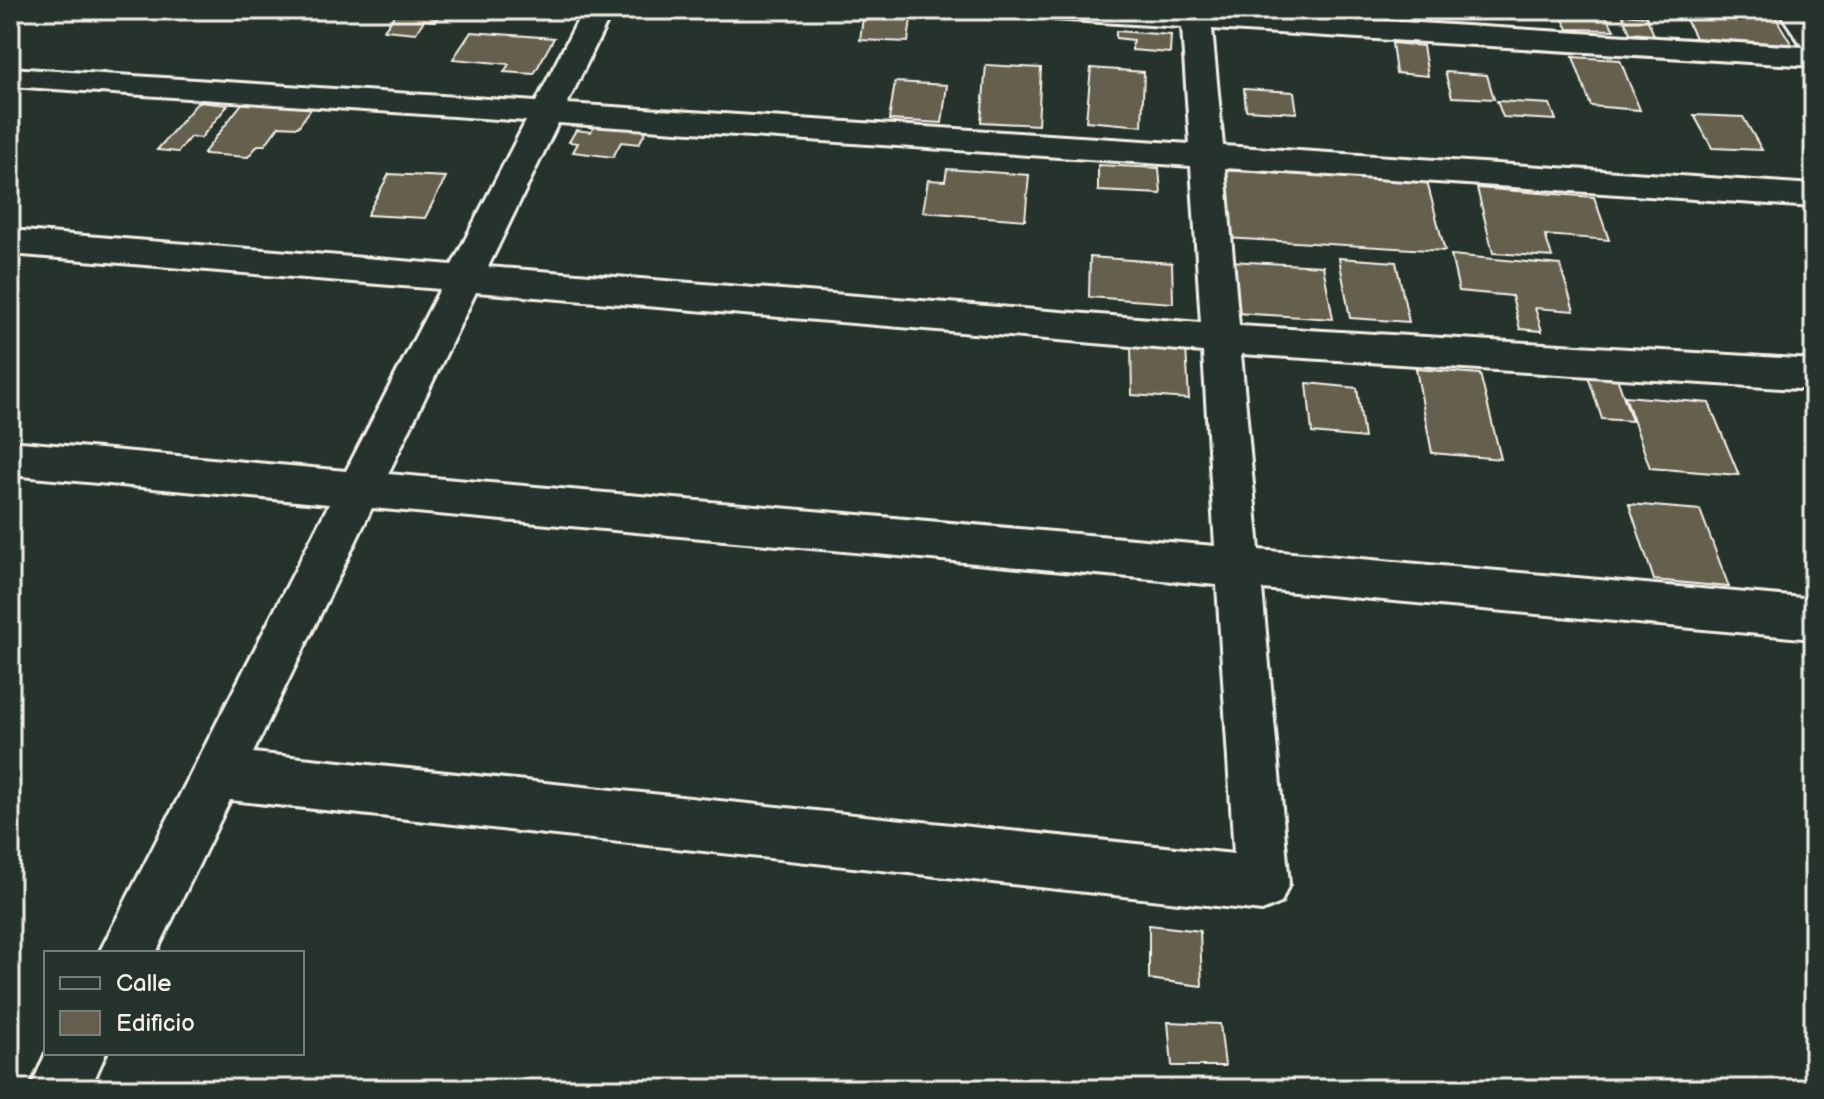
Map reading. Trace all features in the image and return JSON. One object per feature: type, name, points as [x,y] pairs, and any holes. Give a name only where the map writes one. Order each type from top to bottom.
[{"type":"street","points":[[128,951],[598,10]]},
{"type":"street","points":[[1052,10],[1196,14],[1814,57]]},
{"type":"street","points":[[1793,10],[1814,41]]},
{"type":"street","points":[[217,774],[1262,884],[1196,14]]},
{"type":"street","points":[[10,77],[1814,196]]},
{"type":"street","points":[[10,242],[1221,339],[1814,375]]},
{"type":"street","points":[[10,458],[1814,619]]},
{"type":"street","points":[[59,1089],[76,1055]]},
{"type":"building","points":[[398,10],[442,10],[435,21],[424,20],[416,33],[384,30]]},
{"type":"building","points":[[864,10],[912,10],[908,42],[860,40]]},
{"type":"building","points":[[1558,10],[1603,10],[1614,30],[1568,29]]},
{"type":"building","points":[[1678,10],[1680,15],[1640,12]]},
{"type":"building","points":[[1743,10],[1771,10],[1792,45],[1695,38],[1682,11],[1745,15]]},
{"type":"building","points":[[1622,14],[1646,16],[1654,35],[1630,33]]},
{"type":"building","points":[[1116,31],[1171,35],[1170,53],[1132,50],[1133,40],[1116,38]]},
{"type":"building","points":[[471,32],[554,38],[534,74],[504,72],[509,64],[453,59]]},
{"type":"building","points":[[1392,43],[1423,46],[1428,76],[1396,73]]},
{"type":"building","points":[[1573,57],[1620,60],[1640,110],[1591,106]]},
{"type":"building","points":[[986,65],[1041,68],[1038,125],[981,122]]},
{"type":"building","points":[[1091,68],[1144,72],[1142,126],[1086,121]]},
{"type":"building","points":[[1445,72],[1487,75],[1494,99],[1452,97]]},
{"type":"building","points":[[895,82],[947,85],[942,123],[889,120]]},
{"type":"building","points":[[1244,89],[1294,92],[1297,113],[1246,110]]},
{"type":"building","points":[[247,97],[316,102],[298,127],[279,126],[265,145],[258,145],[248,157],[203,154]]},
{"type":"building","points":[[1497,101],[1550,104],[1556,120],[1503,117]]},
{"type":"building","points":[[198,102],[228,105],[201,138],[190,137],[178,152],[157,150]]},
{"type":"building","points":[[1694,115],[1743,117],[1762,150],[1712,148]]},
{"type":"building","points":[[598,121],[648,127],[639,144],[621,142],[613,157],[573,152],[578,143],[569,142],[576,130],[591,132]]},
{"type":"building","points":[[1098,165],[1159,168],[1161,194],[1098,191]]},
{"type":"building","points":[[947,169],[1029,175],[1025,220],[923,212],[928,180],[945,181]]},
{"type":"building","points":[[1219,170],[1427,182],[1445,251],[1226,238]]},
{"type":"building","points":[[389,174],[446,177],[425,218],[367,215]]},
{"type":"building","points":[[1477,188],[1594,197],[1609,240],[1545,235],[1552,257],[1493,253]]},
{"type":"building","points":[[1451,255],[1560,265],[1574,311],[1535,308],[1542,331],[1520,329],[1512,296],[1459,291]]},
{"type":"building","points":[[1090,257],[1172,263],[1173,303],[1089,297]]},
{"type":"building","points":[[1339,258],[1396,262],[1409,322],[1350,318]]},
{"type":"building","points":[[1229,261],[1323,266],[1333,319],[1235,313]]},
{"type":"building","points":[[1131,344],[1186,348],[1189,399],[1132,395]]},
{"type":"building","points":[[1416,369],[1480,374],[1501,459],[1432,453]]},
{"type":"building","points":[[1588,376],[1617,378],[1632,421],[1602,419]]},
{"type":"building","points":[[1307,383],[1357,388],[1364,438],[1312,433]]},
{"type":"building","points":[[1625,396],[1709,403],[1739,475],[1650,468]]},
{"type":"building","points":[[1629,504],[1700,510],[1729,587],[1654,580]]},
{"type":"building","points":[[1149,925],[1200,931],[1202,986],[1149,979]]},
{"type":"building","points":[[1168,1022],[1220,1024],[1225,1066],[1172,1066]]}]
